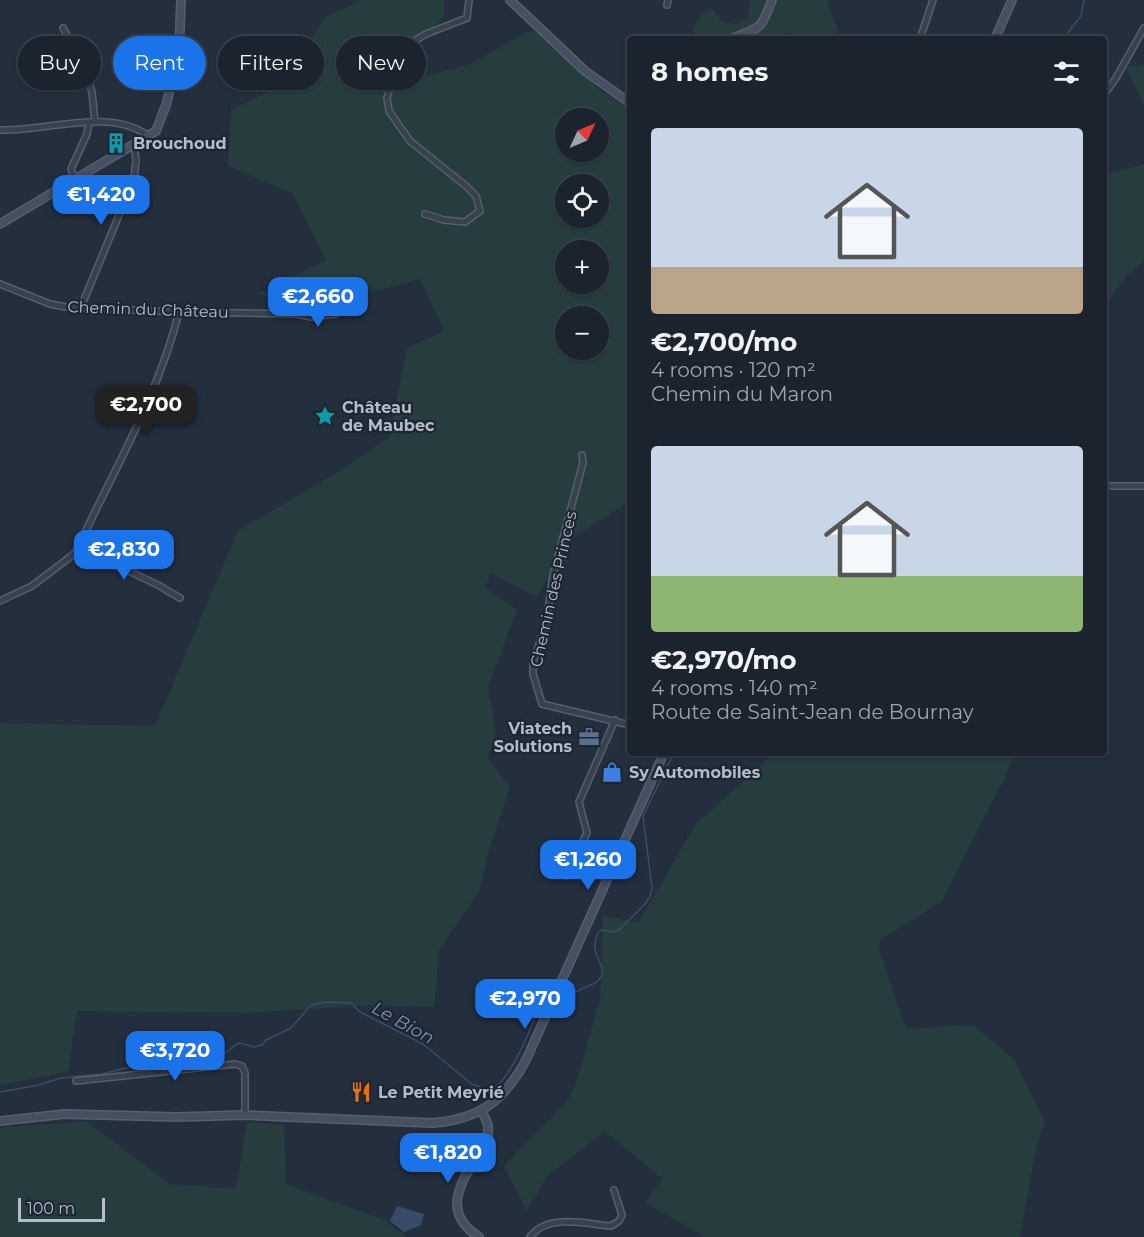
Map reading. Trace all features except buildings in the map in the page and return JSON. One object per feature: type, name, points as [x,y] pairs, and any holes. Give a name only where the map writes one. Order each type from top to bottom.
[{"type":"main road","points":[[0,224],[156,131],[166,105],[179,54],[181,0]]},
{"type":"main road","points":[[510,0],[585,71],[627,101]]},
{"type":"main road","points":[[740,36],[753,32],[765,19],[772,0]]},
{"type":"main road","points":[[996,36],[1012,0]]},
{"type":"main road","points":[[0,1121],[65,1114],[177,1117],[245,1115],[433,1123],[452,1122],[482,1111],[499,1099],[513,1083],[526,1060],[663,756]]},
{"type":"main road","points":[[479,1237],[459,1218],[456,1203],[463,1182],[488,1134],[489,1125],[482,1111]]},
{"type":"street","points":[[425,214],[444,220],[465,222],[480,211],[479,202],[466,186],[410,141],[389,111],[387,98],[401,51],[426,34],[467,18],[469,0]]},
{"type":"street","points":[[921,36],[933,0]]},
{"type":"street","points":[[63,28],[82,62],[92,92],[92,122],[71,170],[75,180]]},
{"type":"street","points":[[1107,91],[1144,28]]},
{"type":"street","points":[[0,130],[92,122],[119,124],[147,135]]},
{"type":"street","points":[[81,307],[134,179],[136,160],[134,144]]},
{"type":"street","name":"Chemin du Château","points":[[0,284],[50,304],[81,307],[179,312],[297,314],[311,317],[336,314]]},
{"type":"street","points":[[0,601],[32,586],[74,554],[134,436],[162,371],[179,312]]},
{"type":"street","name":"Chemin des Princes","points":[[582,455],[583,463],[553,575],[549,608],[533,662],[533,674],[542,704],[627,724]]},
{"type":"street","points":[[1107,486],[1144,486]]},
{"type":"street","points":[[78,547],[180,598]]},
{"type":"street","points":[[566,876],[587,833],[579,802],[615,720]]},
{"type":"street","points":[[76,1081],[235,1064],[242,1066],[245,1073],[245,1115]]},
{"type":"street","points":[[530,1237],[538,1227],[555,1222],[611,1226],[619,1221],[622,1215],[614,1190]]},
{"type":"green space","points":[[362,0],[444,0],[444,16],[426,37],[336,36],[336,90],[426,90],[426,75],[471,64],[529,31],[535,31],[601,91],[627,107],[627,503],[568,541],[537,597],[490,573],[486,588],[517,610],[488,688],[496,732],[488,758],[510,788],[487,856],[480,890],[439,950],[434,1007],[368,1005],[246,1013],[77,1011],[68,1072],[0,1085],[0,723],[155,726],[238,531],[343,469],[389,437],[407,348],[444,331],[420,279],[321,306],[257,294],[326,260],[293,194],[228,166],[231,111],[271,90],[324,90],[324,36],[313,36],[327,16]]},
{"type":"green space","points":[[750,0],[826,0],[839,33],[828,36],[786,33],[784,36],[694,36],[692,29],[703,13],[712,9],[722,21],[736,24],[748,17]]},
{"type":"green space","points":[[1144,64],[1144,105],[1126,68]]},
{"type":"green space","points":[[1144,164],[1144,261],[1126,276],[1107,304],[1107,174]]},
{"type":"green space","points":[[770,756],[1014,756],[942,901],[880,940],[879,949],[906,1029],[974,1025],[1015,1061],[1045,1122],[1036,1148],[1020,1237],[705,1237],[645,1202],[663,1179],[605,1131],[547,1176],[527,1211],[504,1166],[569,1099],[575,1086],[600,1000],[603,915],[638,923],[696,824]]},
{"type":"green space","points":[[87,1122],[170,1184],[236,1189],[247,1122],[284,1125],[286,1184],[384,1220],[407,1237],[0,1237],[0,1127]]},
{"type":"water","points":[[397,1206],[424,1214],[421,1225],[404,1232],[390,1221]]},
{"type":"waterway","name":"Le Bion","points":[[1065,36],[1081,16],[1084,0]]},
{"type":"waterway","name":"Le Bion","points":[[556,1001],[597,982],[602,974],[595,949],[598,933],[602,930],[614,932],[620,929],[650,897],[652,888],[643,816],[673,756]]},
{"type":"waterway","name":"Le Bion","points":[[0,1092],[39,1085],[61,1078],[101,1074],[151,1062],[168,1063],[192,1055],[217,1057],[239,1043],[255,1047],[291,1028],[311,1005],[326,1002],[351,1003],[360,1012],[423,1044],[473,1085],[492,1090],[513,1064],[526,1040],[539,1007],[548,1004]]},
{"type":"place","name":"Brouchoud","points":[[116,143]]},
{"type":"place","name":"Château de Maubec","points":[[325,416]]},
{"type":"place","name":"Viatech Solutions","points":[[589,737]]},
{"type":"place","name":"Sy Automobiles","points":[[612,772]]},
{"type":"place","name":"Le Petit Meyrié","points":[[361,1092]]}]
